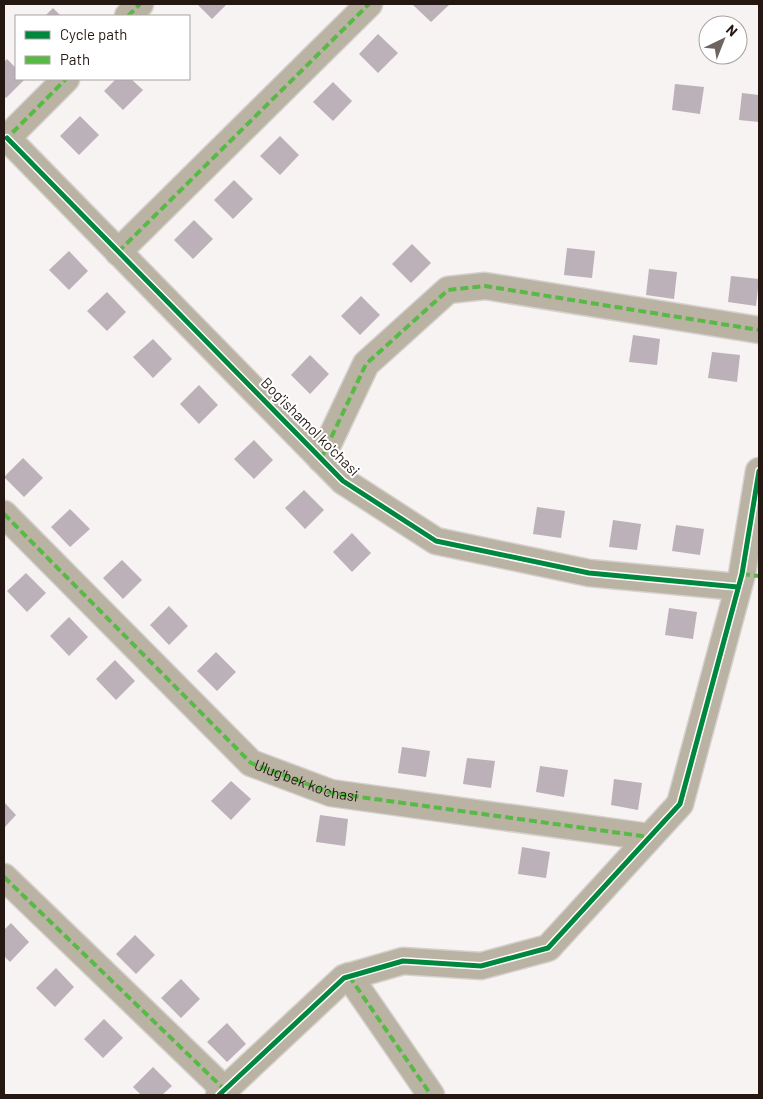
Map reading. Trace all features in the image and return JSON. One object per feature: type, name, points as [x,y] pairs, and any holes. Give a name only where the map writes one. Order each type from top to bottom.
[{"type":"street","points":[[129,15],[140,4]]},
{"type":"street","points":[[118,252],[369,4]]},
{"type":"street","points":[[5,140],[65,80]]},
{"type":"street","name":"Bog'ishamol ko'chasi","points":[[5,140],[343,481],[436,541],[589,573],[747,579]]},
{"type":"street","points":[[321,459],[366,364],[448,290],[485,286],[759,330]]},
{"type":"street","points":[[4,877],[222,1092],[344,978],[402,961],[481,966],[548,948],[680,804],[747,579],[759,471]]},
{"type":"street","name":"Ulug'bek ko'chasi","points":[[4,514],[251,763],[331,793],[649,837]]},
{"type":"street","points":[[349,976],[431,1095]]},
{"type":"building","points":[[197,4],[227,4],[212,19]]},
{"type":"building","points":[[412,4],[450,4],[431,22]]},
{"type":"building","points":[[53,8],[60,15],[46,15]]},
{"type":"building","points":[[378,34],[398,53],[378,73],[359,54]]},
{"type":"building","points":[[7,59],[15,67],[15,80],[24,80],[6,98],[4,96],[4,62]]},
{"type":"building","points":[[115,80],[132,80],[143,90],[123,110],[104,91]]},
{"type":"building","points":[[333,82],[352,101],[333,121],[313,102]]},
{"type":"building","points":[[675,84],[704,87],[700,114],[672,110]]},
{"type":"building","points":[[742,93],[759,95],[759,122],[739,120]]},
{"type":"building","points":[[80,116],[99,135],[79,155],[60,136]]},
{"type":"building","points":[[280,136],[299,155],[280,175],[260,156]]},
{"type":"building","points":[[234,180],[253,199],[233,219],[214,200]]},
{"type":"building","points":[[194,220],[213,239],[193,259],[174,240]]},
{"type":"building","points":[[412,244],[431,263],[411,283],[392,264]]},
{"type":"building","points":[[567,248],[595,251],[592,278],[564,275]]},
{"type":"building","points":[[69,251],[88,271],[69,290],[49,270]]},
{"type":"building","points":[[649,269],[677,272],[674,299],[646,295]]},
{"type":"building","points":[[731,276],[759,279],[756,306],[728,302]]},
{"type":"building","points":[[107,292],[126,312],[107,331],[87,311]]},
{"type":"building","points":[[361,296],[380,315],[360,335],[341,316]]},
{"type":"building","points":[[633,335],[660,339],[657,365],[629,362]]},
{"type":"building","points":[[153,339],[172,359],[153,378],[133,357]]},
{"type":"building","points":[[712,352],[740,355],[737,382],[708,378]]},
{"type":"building","points":[[310,355],[329,374],[310,394],[291,375]]},
{"type":"building","points":[[199,385],[218,405],[199,424],[180,404]]},
{"type":"building","points":[[254,440],[273,460],[254,479],[234,459]]},
{"type":"building","points":[[23,458],[43,478],[24,497],[4,477]]},
{"type":"building","points":[[304,490],[324,510],[305,529],[285,508]]},
{"type":"building","points":[[537,507],[565,511],[561,538],[533,534]]},
{"type":"building","points":[[70,509],[90,529],[70,547],[51,527]]},
{"type":"building","points":[[613,520],[641,524],[637,550],[609,547]]},
{"type":"building","points":[[676,525],[704,529],[700,555],[672,551]]},
{"type":"building","points":[[352,533],[371,553],[352,572],[333,552]]},
{"type":"building","points":[[122,560],[142,580],[123,599],[103,578]]},
{"type":"building","points":[[26,573],[46,593],[27,612],[7,591]]},
{"type":"building","points":[[169,606],[188,626],[169,645],[150,625]]},
{"type":"building","points":[[669,608],[697,612],[693,639],[665,635]]},
{"type":"building","points":[[69,617],[88,637],[69,656],[50,636]]},
{"type":"building","points":[[216,652],[236,672],[217,691],[197,671]]},
{"type":"building","points":[[115,660],[135,681],[116,700],[96,679]]},
{"type":"building","points":[[402,747],[430,751],[426,777],[398,773]]},
{"type":"building","points":[[467,758],[495,761],[491,788],[463,784]]},
{"type":"building","points":[[540,766],[568,770],[564,797],[536,792]]},
{"type":"building","points":[[614,779],[642,783],[638,810],[611,805]]},
{"type":"building","points":[[231,781],[251,799],[231,820],[211,801]]},
{"type":"building","points":[[4,802],[16,815],[4,828]]},
{"type":"building","points":[[320,815],[348,819],[345,846],[316,842]]},
{"type":"building","points":[[522,847],[550,852],[546,878],[518,874]]},
{"type":"building","points":[[11,923],[29,942],[10,962],[4,956],[4,930]]},
{"type":"building","points":[[135,935],[155,955],[136,974],[116,954]]},
{"type":"building","points":[[56,968],[74,987],[55,1007],[36,988]]},
{"type":"building","points":[[181,979],[200,999],[181,1018],[161,998]]},
{"type":"building","points":[[104,1019],[123,1038],[103,1058],[84,1039]]},
{"type":"building","points":[[227,1023],[246,1044],[227,1062],[207,1042]]},
{"type":"building","points":[[153,1067],[172,1086],[162,1095],[141,1095],[133,1087]]},
{"type":"marked path","points":[[129,15],[140,4]]},
{"type":"marked path","points":[[118,252],[369,4]]},
{"type":"marked path","points":[[4,141],[65,80]]},
{"type":"marked path","points":[[321,459],[366,364],[448,290],[485,286],[759,330]]},
{"type":"marked path","points":[[4,514],[251,763],[331,793],[649,837]]},
{"type":"marked path","points":[[742,574],[759,576]]},
{"type":"marked path","points":[[4,877],[225,1090]]},
{"type":"marked path","points":[[349,976],[431,1095]]},
{"type":"cycle path","points":[[7,138],[343,481],[436,541],[589,573],[738,587]]},
{"type":"cycle path","points":[[219,1095],[344,978],[403,961],[481,966],[548,948],[680,804],[742,574],[759,471]]}]
